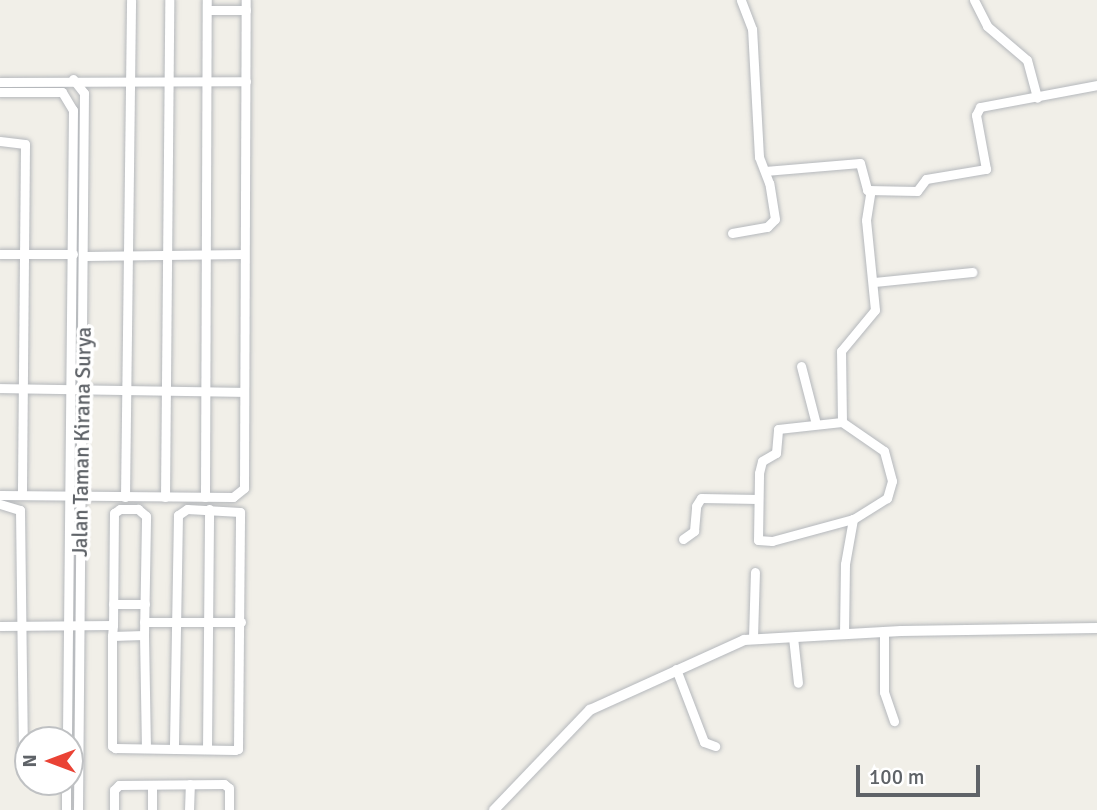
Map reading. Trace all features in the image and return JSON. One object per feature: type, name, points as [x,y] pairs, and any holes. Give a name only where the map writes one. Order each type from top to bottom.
[{"type":"street","points":[[125,497],[131,0]]},
{"type":"street","points":[[165,497],[169,0]]},
{"type":"street","points":[[733,233],[774,222],[765,171],[759,157],[752,29],[741,0]]},
{"type":"street","points":[[974,0],[987,26],[1027,60],[1037,98]]},
{"type":"street","points":[[0,495],[125,497],[205,497],[233,497],[244,488],[246,5],[207,5],[205,497]]},
{"type":"street","points":[[0,82],[73,79],[246,81]]},
{"type":"street","name":"Jalan Taman Kirana Surya","points":[[73,79],[84,93],[85,256],[83,388],[76,496],[74,726]]},
{"type":"street","points":[[871,190],[917,191],[926,179],[983,170],[987,160],[977,110],[985,105],[1037,98],[1097,85]]},
{"type":"street","name":"Jalan Taman Kirana Surya","points":[[0,92],[56,91],[68,96],[73,110],[71,388],[76,496]]},
{"type":"street","points":[[0,141],[25,144],[27,254],[22,495]]},
{"type":"street","points":[[765,171],[860,163],[871,190],[866,220],[874,282],[874,317],[844,345],[839,359],[842,422]]},
{"type":"street","points":[[0,254],[73,254]]},
{"type":"street","points":[[85,256],[244,254]]},
{"type":"street","points":[[874,282],[972,272]]},
{"type":"street","points":[[801,366],[816,424]]},
{"type":"street","points":[[0,388],[244,392]]},
{"type":"street","points":[[842,422],[884,451],[892,481],[887,498],[853,519],[761,542],[756,536],[760,465],[776,453],[778,429],[816,424],[842,422]]},
{"type":"street","points":[[683,539],[694,531],[696,506],[701,498],[758,499]]},
{"type":"street","points":[[0,504],[20,509],[22,726]]},
{"type":"street","points":[[146,748],[146,516],[138,509],[120,509],[114,513],[111,743],[115,748],[206,749],[239,747],[242,514],[237,510],[187,509],[178,515],[174,748]]},
{"type":"street","points":[[206,749],[209,509]]},
{"type":"street","points":[[844,634],[845,564],[853,519]]},
{"type":"street","points":[[753,638],[755,572]]},
{"type":"street","points":[[113,604],[145,604]]},
{"type":"street","points":[[144,622],[241,622]]},
{"type":"street","points":[[0,626],[113,625]]},
{"type":"street","name":"Jalan Taman Kirana Surya","points":[[68,726],[74,626]]},
{"type":"street","points":[[494,810],[590,710],[676,669],[753,638],[884,632],[1097,628]]},
{"type":"street","points":[[884,632],[884,692],[894,721]]},
{"type":"street","points":[[112,636],[144,635]]},
{"type":"street","points":[[793,637],[798,683]]},
{"type":"street","points":[[676,669],[704,742],[715,746]]},
{"type":"street","points":[[152,785],[152,810]]},
{"type":"street","points":[[114,810],[116,786],[152,785],[227,785],[229,810]]},
{"type":"street","points":[[190,785],[190,810]]}]
